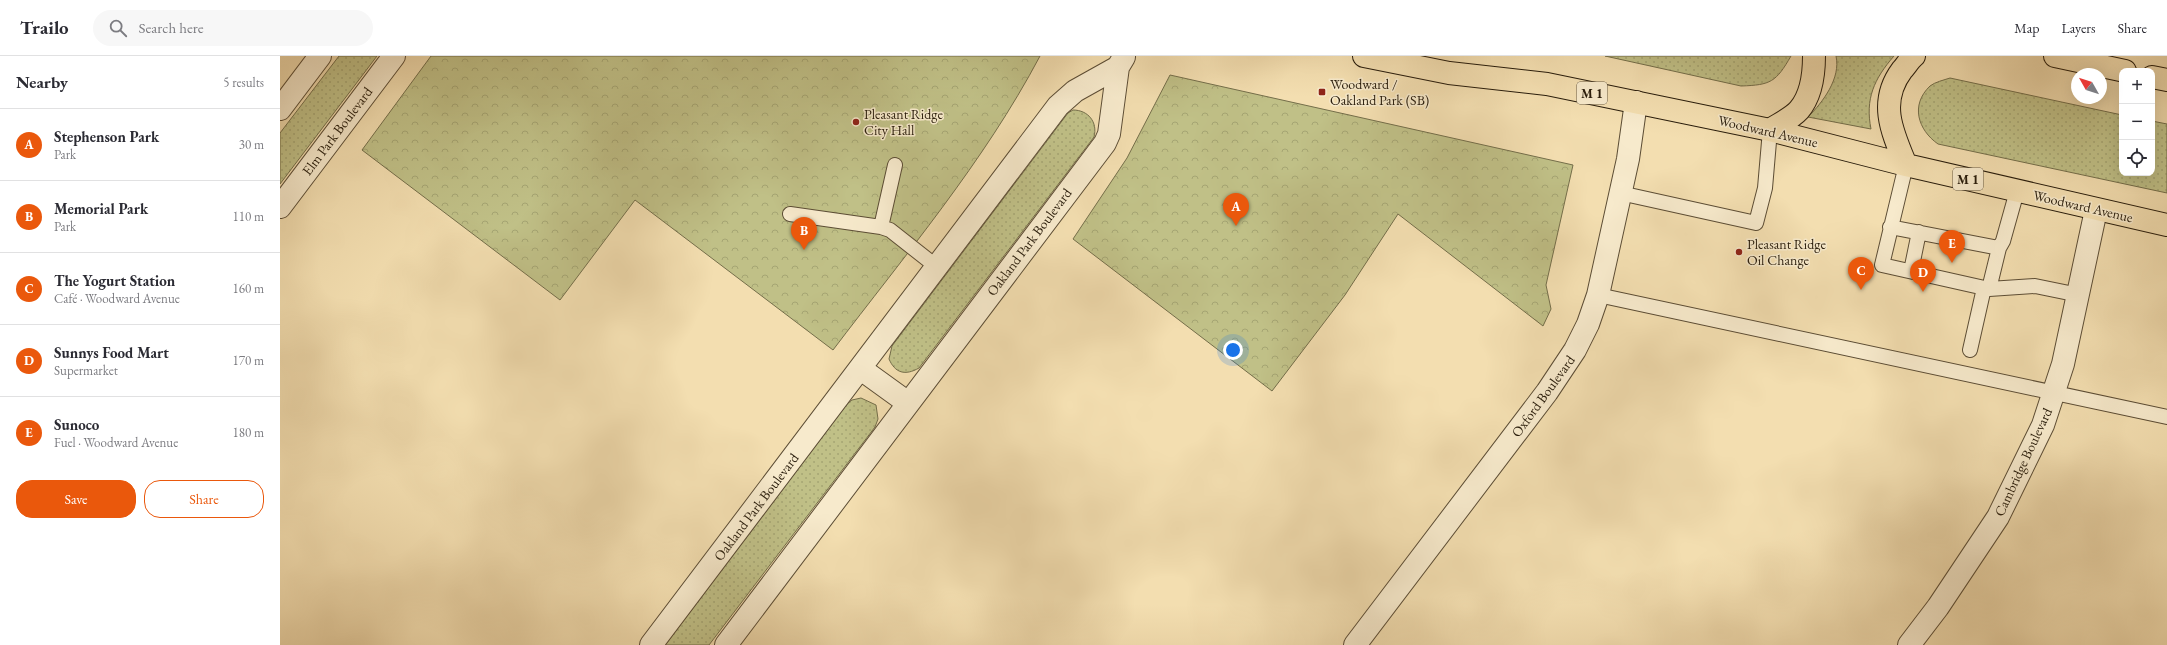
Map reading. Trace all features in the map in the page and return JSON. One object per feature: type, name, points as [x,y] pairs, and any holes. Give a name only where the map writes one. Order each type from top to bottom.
[{"type":"main road","name":"Woodward Avenue","points":[[1364,56],[1449,73],[1547,84],[1770,130],[2096,210],[2167,225]]},
{"type":"main road","points":[[1770,130],[1799,110],[1810,89],[1814,72],[1814,56]]},
{"type":"main road","points":[[1906,164],[1889,121],[1889,100],[1896,79],[1914,56]]},
{"type":"main road","points":[[2054,56],[2119,70]]},
{"type":"main road","points":[[2155,78],[2167,80]]},
{"type":"street","points":[[280,109],[320,56]]},
{"type":"street","name":"Elm Park Boulevard","points":[[280,207],[394,56]]},
{"type":"street","name":"Oakland Park Boulevard","points":[[652,645],[1058,106],[1075,91],[1121,61]]},
{"type":"street","name":"Oakland Park Boulevard","points":[[726,645],[1105,143],[1109,134],[1121,61]]},
{"type":"street","name":"Oxford Boulevard","points":[[1355,645],[1562,371],[1588,324],[1598,295],[1620,193],[1636,102]]},
{"type":"street","name":"Cambridge Boulevard","points":[[1909,645],[1938,607],[1998,517],[2043,425],[2054,393],[2079,295],[2096,210]]},
{"type":"street","points":[[861,369],[908,403]]},
{"type":"lane","points":[[1620,193],[1756,223],[1765,188],[1770,130]]},
{"type":"lane","points":[[1906,164],[1882,265],[1987,288],[2035,286],[2079,295]]},
{"type":"lane","points":[[881,227],[895,165]]},
{"type":"lane","points":[[1970,350],[2017,190]]},
{"type":"lane","points":[[790,214],[881,227],[890,230],[937,267]]},
{"type":"lane","points":[[1890,228],[1919,232],[1999,248]]},
{"type":"lane","points":[[1911,271],[1919,232]]},
{"type":"lane","points":[[1598,295],[2167,417]]},
{"type":"green space","points":[[339,56],[377,56],[280,184],[280,133]]},
{"type":"green space","points":[[431,56],[1040,56],[1018,95],[969,171],[833,350],[635,200],[560,300],[362,150]]},
{"type":"green space","points":[[1605,56],[1791,56],[1781,72],[1772,80],[1759,85],[1741,86]]},
{"type":"green space","points":[[1836,56],[1894,56],[1876,81],[1870,99],[1869,118],[1871,129],[1808,117],[1830,89],[1836,73]]},
{"type":"green space","points":[[1170,75],[1573,165],[1546,285],[1551,309],[1543,326],[1398,214],[1345,295],[1272,391],[1073,239],[1127,158]]},
{"type":"green space","points":[[1950,78],[2119,114],[2119,176],[2155,176],[2155,122],[2167,124],[2167,193],[1938,144],[1931,138],[1921,125],[1918,109],[1924,93],[1930,86]]},
{"type":"green space","points":[[1073,110],[1083,112],[1091,118],[1095,126],[1094,137],[919,368],[909,372],[901,372],[897,370],[891,364],[889,359],[892,346],[1068,113]]},
{"type":"green space","points":[[861,398],[876,405],[878,419],[875,427],[709,645],[665,645],[847,404],[852,400]]},
{"type":"place","name":"Woodward / Oakland Park (SB)","points":[[1322,92]]},
{"type":"place","name":"Pleasant Ridge City Hall","points":[[856,122]]},
{"type":"place","name":"Stephenson Park","points":[[1236,226]]},
{"type":"place","name":"Memorial Park","points":[[804,250]]},
{"type":"place","name":"Pleasant Ridge Oil Change","points":[[1739,252]]},
{"type":"place","name":"Sunoco","points":[[1952,263]]},
{"type":"place","name":"The Yogurt Station","points":[[1861,290]]},
{"type":"place","name":"Sunnys Food Mart","points":[[1923,292]]}]
